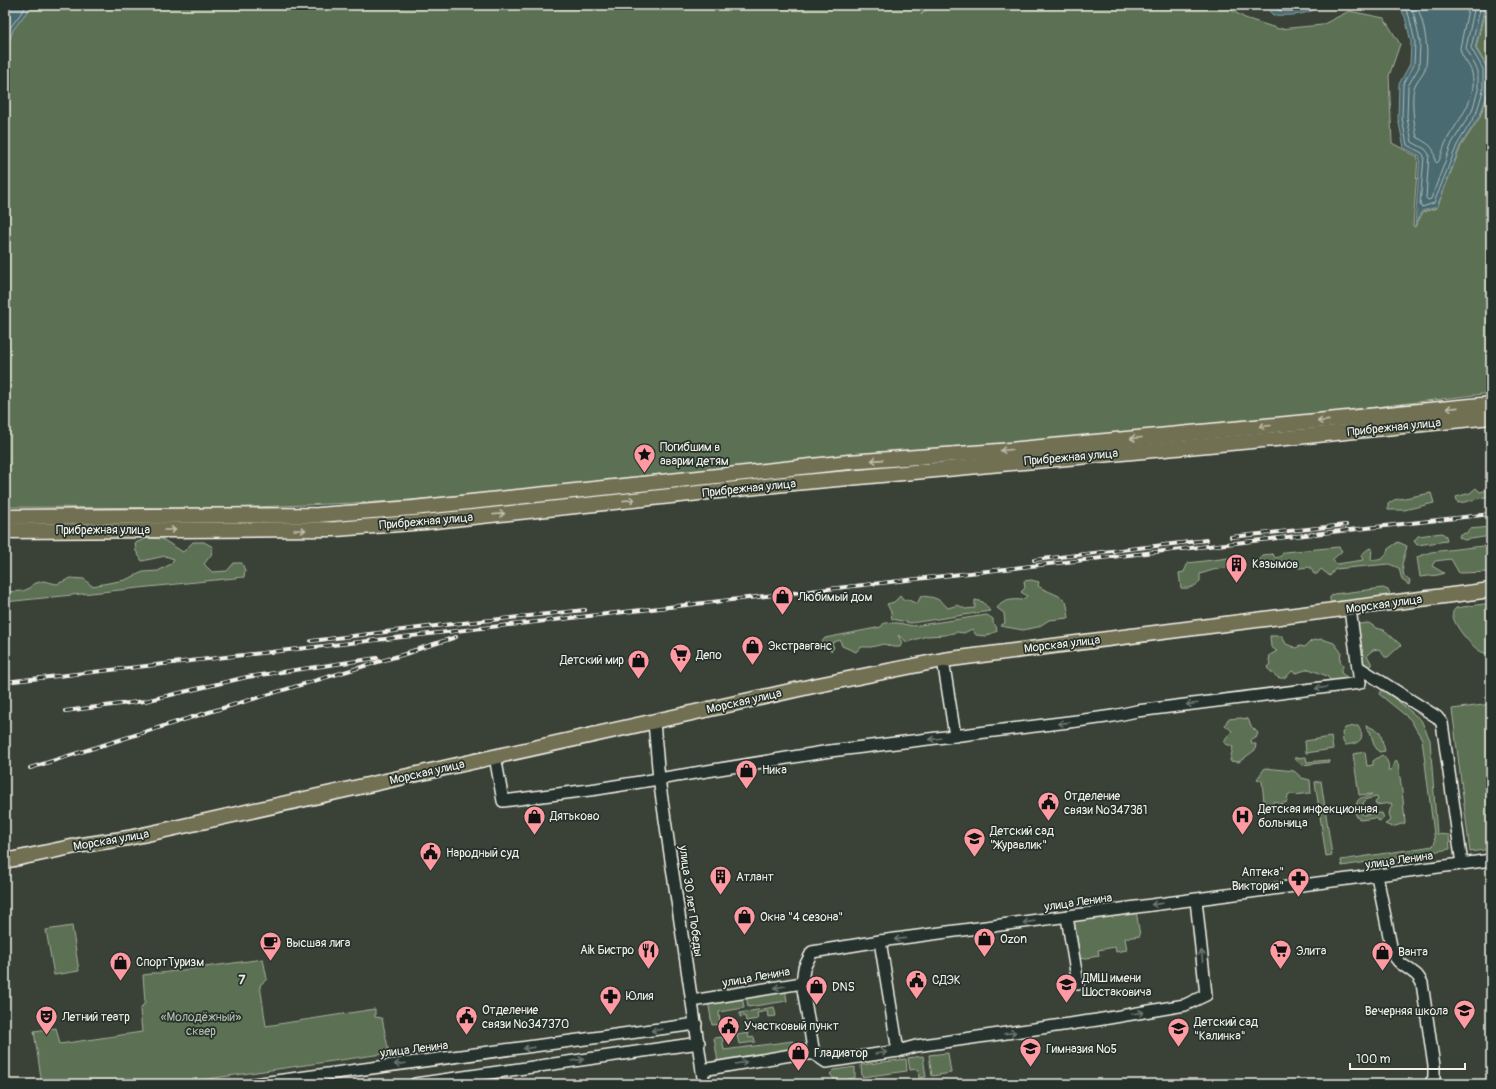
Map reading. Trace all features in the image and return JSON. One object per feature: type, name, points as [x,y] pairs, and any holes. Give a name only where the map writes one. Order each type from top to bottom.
[{"type":"main road","name":"Прибрежная улица","points":[[5,517],[318,515],[414,508],[849,462],[998,451],[1491,404]]},
{"type":"main road","name":"Прибрежная улица","points":[[5,531],[336,530],[802,482],[1292,437],[1491,417]]},
{"type":"main road","name":"Морская улица","points":[[5,861],[76,846],[161,831],[813,686],[943,660],[1491,590]]},
{"type":"street","points":[[496,756],[503,801],[597,789],[830,751],[1113,716],[1136,711],[1360,683],[1350,609]]},
{"type":"street","points":[[943,660],[955,736]]},
{"type":"street","points":[[1358,667],[1436,717],[1442,723],[1462,864]]},
{"type":"street","name":"улица 30 лет Победы","points":[[654,722],[660,779],[704,1084]]},
{"type":"street","name":"улица Ленина","points":[[692,1001],[802,983],[804,968],[812,952],[880,941],[1491,860]]},
{"type":"street","points":[[1377,876],[1395,960],[1405,968],[1416,973],[1422,983],[1434,1066],[1434,1078],[1430,1084]]},
{"type":"street","points":[[702,1070],[797,1054],[814,1054],[826,1062],[898,1051],[916,1046],[1097,1020],[1185,1005],[1206,995],[1196,900]]},
{"type":"street","points":[[1067,917],[1078,984]]},
{"type":"street","points":[[880,941],[898,1051]]},
{"type":"street","points":[[802,983],[814,1054]]},
{"type":"street","name":"улица Ленина","points":[[254,1084],[274,1083],[696,1024]]},
{"type":"street","points":[[415,1084],[699,1043]]},
{"type":"green space","points":[[32,5],[928,5],[921,15],[932,5],[1223,5],[1245,18],[1279,29],[1322,25],[1349,11],[1384,18],[1400,44],[1389,76],[1392,143],[1418,157],[1413,226],[1415,227],[1423,212],[1437,208],[1461,146],[1480,117],[1488,92],[1488,68],[1476,48],[1486,5],[1491,5],[1491,393],[1303,416],[400,501],[232,508],[5,507],[5,53],[13,30]]},
{"type":"green space","points":[[1476,488],[1480,492],[1491,489],[1491,496],[1458,503],[1456,497],[1470,493]]},
{"type":"green space","points":[[1431,493],[1434,503],[1404,510],[1388,510],[1388,504],[1394,500]]},
{"type":"green space","points":[[1491,527],[1491,536],[1464,540],[1459,537],[1460,534],[1467,533],[1469,529]]},
{"type":"green space","points":[[1442,533],[1446,536],[1447,541],[1417,545],[1414,541],[1418,536]]},
{"type":"green space","points":[[148,538],[162,539],[183,552],[193,542],[204,542],[213,547],[211,555],[204,564],[212,572],[227,571],[234,563],[242,563],[245,571],[244,577],[5,602],[5,592],[23,591],[30,588],[33,584],[43,581],[57,584],[71,578],[84,579],[92,586],[125,580],[143,572],[158,571],[171,564],[174,559],[165,556],[142,561],[136,551],[135,543]]},
{"type":"green space","points":[[1398,542],[1407,546],[1402,564],[1404,576],[1410,580],[1409,585],[1402,580],[1399,568],[1389,564],[1335,569],[1330,576],[1321,569],[1317,574],[1314,574],[1310,567],[1300,568],[1280,561],[1277,561],[1275,568],[1268,569],[1261,567],[1258,563],[1262,555],[1272,554],[1276,558],[1281,556],[1284,552],[1339,547],[1342,551],[1332,560],[1337,564],[1363,560],[1361,555],[1368,549],[1372,548],[1371,560],[1377,560],[1382,559],[1388,549]]},
{"type":"green space","points":[[1491,545],[1491,572],[1459,573],[1451,559],[1435,561],[1432,566],[1444,573],[1420,577],[1417,557],[1431,552]]},
{"type":"green space","points":[[1229,558],[1233,563],[1231,567],[1200,574],[1200,582],[1198,584],[1189,588],[1181,588],[1179,573],[1184,572],[1188,563]]},
{"type":"green space","points":[[1031,580],[1039,582],[1038,586],[1065,600],[1069,618],[1049,620],[1038,627],[1023,630],[1000,626],[1005,623],[1004,613],[997,608],[999,605],[1011,600],[1022,600],[1027,596],[1021,592],[1025,588],[1024,581]]},
{"type":"green space","points":[[1383,588],[1388,590],[1390,593],[1385,597],[1331,602],[1330,600],[1330,597],[1334,594]]},
{"type":"green space","points":[[900,596],[903,600],[909,600],[917,604],[921,596],[929,597],[939,600],[948,608],[958,605],[965,609],[975,608],[975,600],[983,602],[990,611],[911,623],[892,619],[891,612],[887,604],[894,602]]},
{"type":"green space","points":[[1491,603],[1491,652],[1486,653],[1481,652],[1476,648],[1461,632],[1454,620],[1453,611],[1456,608]]},
{"type":"green space","points":[[987,615],[993,619],[993,623],[996,626],[997,631],[986,636],[976,635],[972,629],[964,633],[957,632],[945,635],[927,636],[907,642],[898,635],[902,643],[900,647],[893,647],[884,644],[871,647],[861,647],[856,652],[842,646],[840,640],[832,643],[834,648],[831,651],[820,644],[825,638],[881,627],[884,623],[898,623],[913,626]]},
{"type":"green space","points":[[1369,623],[1376,628],[1384,630],[1401,645],[1388,657],[1385,657],[1379,649],[1373,650],[1367,655],[1372,665],[1370,667],[1360,667],[1357,628],[1359,624]]},
{"type":"green space","points":[[1270,636],[1282,636],[1286,644],[1296,648],[1300,646],[1305,647],[1311,641],[1322,639],[1334,643],[1341,652],[1340,661],[1343,666],[1341,673],[1347,677],[1345,680],[1333,684],[1327,676],[1309,669],[1296,673],[1292,671],[1285,677],[1279,678],[1267,668],[1271,664],[1269,661],[1270,655],[1277,651],[1271,647]]},
{"type":"green space","points":[[1383,689],[1421,720],[1430,740],[1437,834],[1449,835],[1450,849],[1342,866],[1341,860],[1433,846],[1435,842],[1422,739],[1410,719],[1379,694]]},
{"type":"green space","points":[[1491,704],[1491,849],[1470,852],[1452,709]]},
{"type":"green space","points":[[1228,719],[1248,719],[1251,726],[1258,733],[1256,738],[1251,739],[1252,744],[1256,744],[1255,750],[1239,762],[1230,761],[1233,747],[1224,743],[1232,731],[1225,725]]},
{"type":"green space","points":[[1366,725],[1380,732],[1385,751],[1379,752],[1374,745],[1370,731],[1367,730]]},
{"type":"green space","points":[[1358,726],[1361,731],[1361,738],[1354,744],[1345,745],[1342,733],[1345,728]]},
{"type":"green space","points":[[1331,737],[1333,749],[1306,753],[1305,741]]},
{"type":"green space","points":[[1365,752],[1367,766],[1373,765],[1373,761],[1382,755],[1388,762],[1388,771],[1390,771],[1396,761],[1398,763],[1405,823],[1392,827],[1385,824],[1391,820],[1389,813],[1392,806],[1391,803],[1376,805],[1375,802],[1378,800],[1377,797],[1367,799],[1363,803],[1364,809],[1361,812],[1363,815],[1382,813],[1384,818],[1380,821],[1374,818],[1361,820],[1357,817],[1354,810],[1359,799],[1372,794],[1359,795],[1353,754]]},
{"type":"green space","points":[[1306,757],[1307,762],[1329,760],[1329,762],[1302,765],[1294,758]]},
{"type":"green space","points":[[1265,768],[1294,771],[1302,778],[1310,780],[1311,793],[1296,795],[1291,794],[1288,796],[1287,802],[1280,804],[1276,801],[1273,802],[1273,805],[1262,806],[1264,802],[1262,781],[1257,779]]},
{"type":"green space","points":[[1321,781],[1332,855],[1326,856],[1315,782]]},
{"type":"green space","points":[[1136,910],[1140,936],[1125,938],[1127,950],[1116,952],[1115,947],[1098,950],[1099,956],[1080,959],[1074,921]]},
{"type":"green space","points":[[72,926],[79,971],[54,975],[46,930]]},
{"type":"green space","name":"«Молодёжный» сквер","points":[[263,959],[267,979],[260,985],[266,1026],[375,1009],[375,1017],[382,1018],[389,1053],[173,1084],[42,1084],[34,1031],[56,1028],[60,1044],[142,1032],[140,1010],[145,1002],[143,975]]},
{"type":"green space","points":[[785,988],[787,1001],[748,1007],[746,994]]},
{"type":"green space","points":[[742,995],[744,1008],[719,1012],[720,1024],[712,1025],[708,1000]]},
{"type":"green space","points":[[774,1007],[776,1016],[768,1017],[767,1011],[757,1013],[758,1019],[746,1021],[745,1016],[740,1017],[740,1013]]},
{"type":"green space","points":[[748,1033],[749,1038],[754,1037],[755,1042],[739,1044],[737,1035]]},
{"type":"green space","points":[[722,1037],[724,1050],[793,1041],[794,1050],[718,1062],[714,1038]]},
{"type":"green space","points":[[948,1053],[951,1073],[932,1076],[929,1055]]},
{"type":"green space","points":[[923,1056],[926,1077],[919,1078],[918,1069],[910,1070],[908,1058]]},
{"type":"green space","points":[[906,1059],[907,1071],[862,1077],[861,1065]]},
{"type":"green space","points":[[855,1067],[855,1078],[848,1079],[849,1084],[838,1084],[830,1074],[834,1070]]},
{"type":"water","points":[[5,5],[32,5],[13,30],[5,53]]},
{"type":"water","points":[[1263,5],[1324,5],[1305,13],[1294,15],[1273,15]]},
{"type":"water","points":[[1390,5],[1485,5],[1475,48],[1487,68],[1488,92],[1480,115],[1460,146],[1437,207],[1422,211],[1415,226],[1420,156],[1404,148],[1398,118],[1399,84],[1410,64],[1411,42],[1405,17],[1400,7]]},
{"type":"railway","points":[[5,682],[1491,514]]},
{"type":"railway","points":[[1231,537],[1346,525]]},
{"type":"railway","points":[[1034,560],[1207,540]]},
{"type":"railway","points":[[311,641],[585,610]]},
{"type":"railway","points":[[409,652],[456,637]]},
{"type":"railway","points":[[30,768],[196,716],[415,651]]},
{"type":"railway","points":[[65,711],[145,701],[247,677],[377,658]]},
{"type":"place","name":"Погибшим в аварии детям","points":[[644,474]]},
{"type":"place","name":"Казымов","points":[[1237,584]]},
{"type":"place","name":"Любимый дом","points":[[782,616]]},
{"type":"place","name":"Экстравганс","points":[[752,666]]},
{"type":"place","name":"Депо","points":[[680,674]]},
{"type":"place","name":"Детский мир","points":[[639,680]]},
{"type":"place","name":"Ника","points":[[746,790]]},
{"type":"place","name":"Отделение связи №347381","points":[[1048,822]]},
{"type":"place","name":"Дятьково","points":[[534,836]]},
{"type":"place","name":"Детская инфекционная больница","points":[[1242,836]]},
{"type":"place","name":"Детский сад \"Журавлик\"","points":[[974,858]]},
{"type":"place","name":"Народный суд","points":[[431,872]]},
{"type":"place","name":"Атлант","points":[[721,896]]},
{"type":"place","name":"Аптека\" Виктория\"","points":[[1299,898]]},
{"type":"place","name":"Окна \"4 сезона\"","points":[[745,936]]},
{"type":"place","name":"Ozon","points":[[984,958]]},
{"type":"place","name":"Высшая лига","points":[[271,962]]},
{"type":"place","name":"Aik Бистро","points":[[649,970]]},
{"type":"place","name":"Элита","points":[[1281,970]]},
{"type":"place","name":"Ванта","points":[[1382,972]]},
{"type":"place","name":"СпортТуризм","points":[[121,982]]},
{"type":"place","name":"СДЭК","points":[[916,1000]]},
{"type":"place","name":"ДМШ имени Шостаковича","points":[[1066,1004]]},
{"type":"place","name":"DNS","points":[[816,1006]]},
{"type":"place","name":"Юлия","points":[[611,1016]]},
{"type":"place","name":"Вечерняя школа","points":[[1464,1030]]},
{"type":"place","name":"Летний театр","points":[[47,1036]]},
{"type":"place","name":"Отделение связи №347370","points":[[466,1036]]},
{"type":"place","name":"Участковый пункт","points":[[728,1046]]},
{"type":"place","name":"Детский сад \"Калинка\"","points":[[1178,1048]]},
{"type":"place","name":"Гимназия №5","points":[[1030,1068]]},
{"type":"place","name":"Гладиатор","points":[[798,1072]]},
{"type":"district","name":"7","points":[[242,979]]}]
